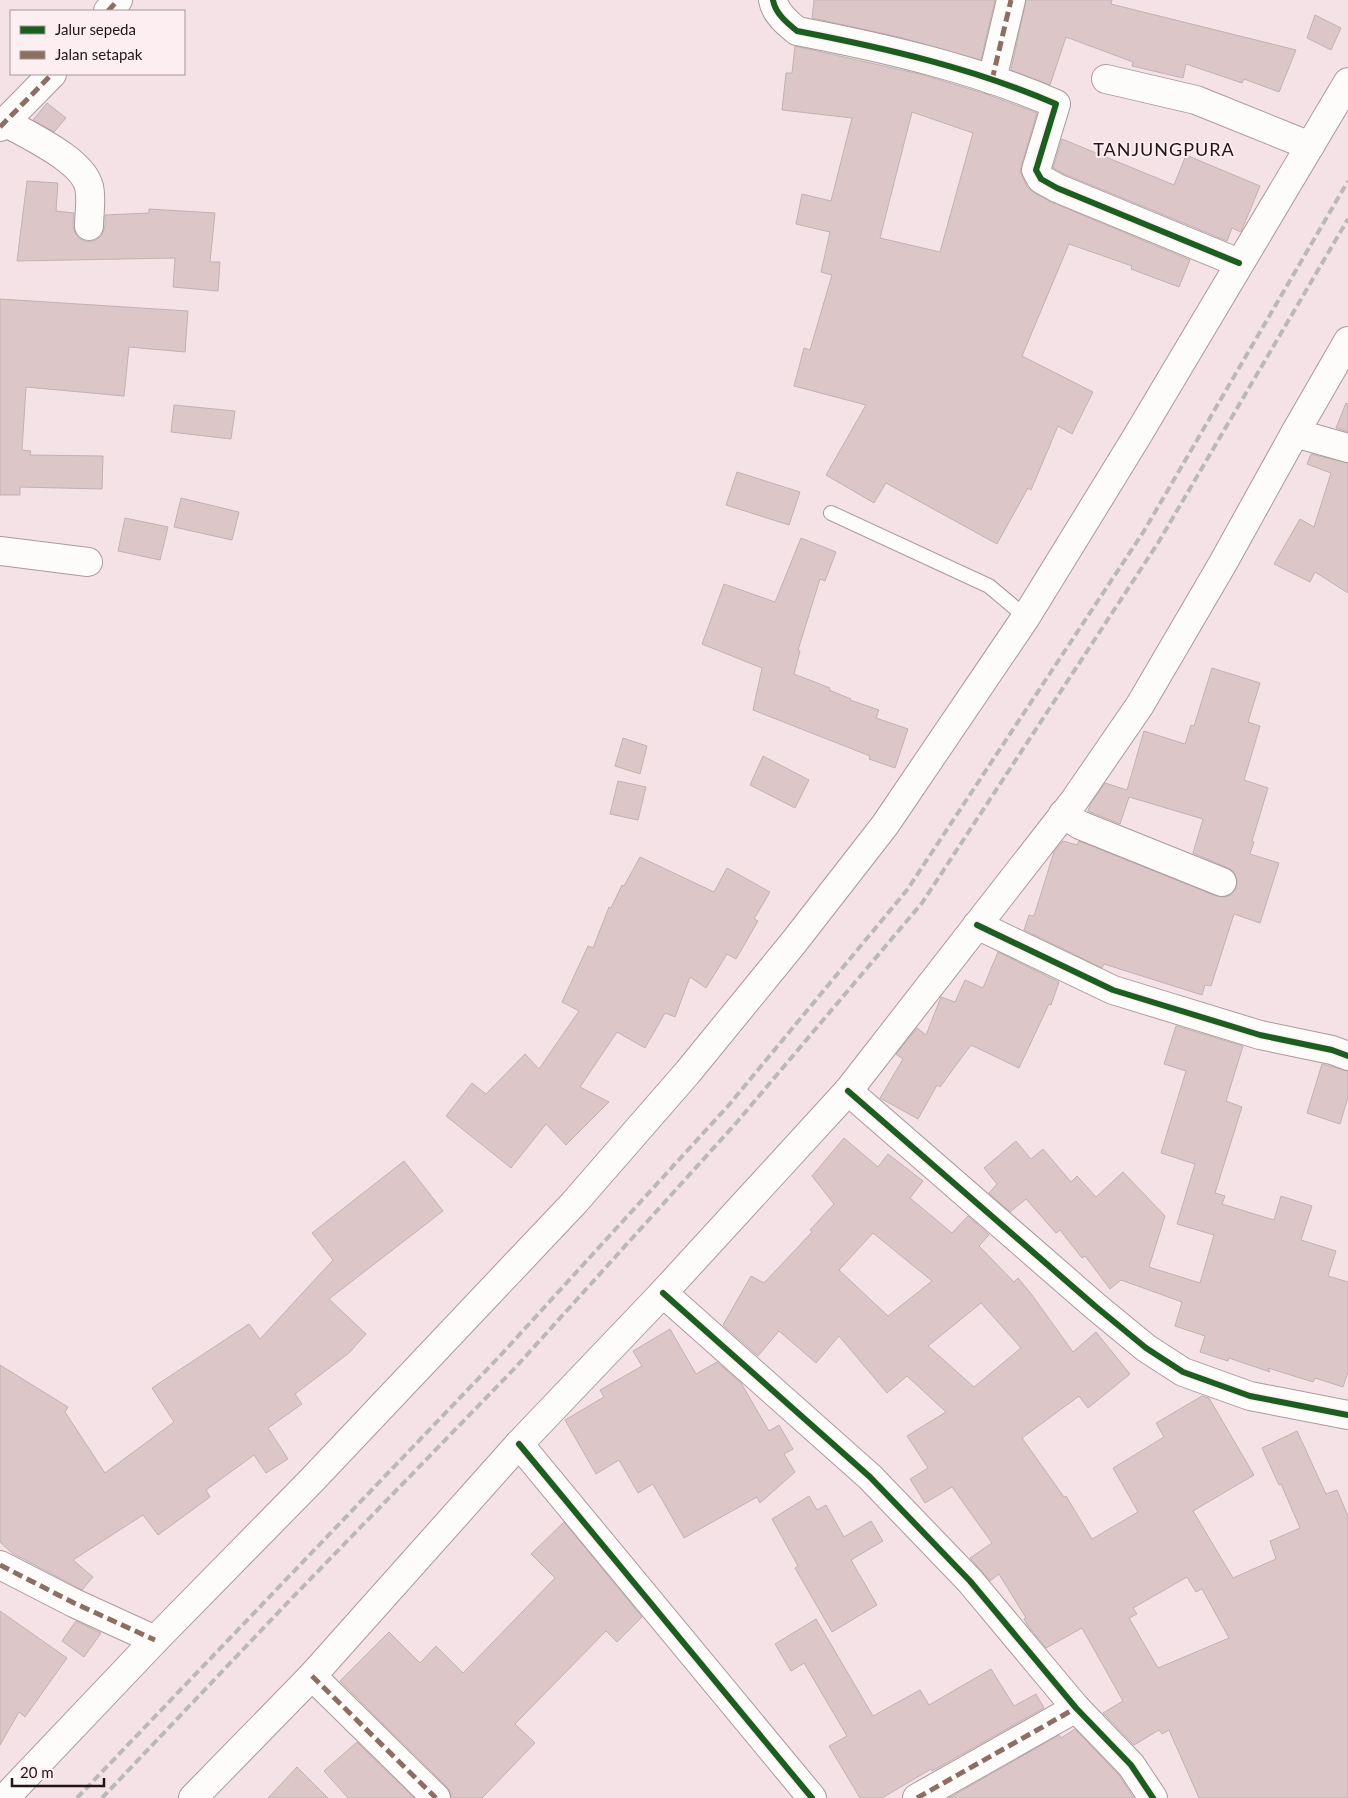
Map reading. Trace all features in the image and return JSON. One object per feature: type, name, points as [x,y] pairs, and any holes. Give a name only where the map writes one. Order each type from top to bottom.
[{"type":"street","points":[[109,10],[118,0]]},
{"type":"street","points":[[773,0],[774,6],[787,24],[797,31],[881,47],[992,80],[1056,104],[1036,170],[1041,179],[1056,188],[1239,263]]},
{"type":"street","points":[[992,80],[1012,0]]},
{"type":"street","points":[[51,75],[3,124],[68,160],[82,172],[90,188],[89,226]]},
{"type":"street","points":[[1106,79],[1196,100],[1310,146]]},
{"type":"street","points":[[5,1798],[155,1640],[313,1479],[560,1217],[688,1072],[794,942],[885,825],[1026,618],[1141,430],[1348,82]]},
{"type":"street","points":[[193,1798],[312,1676],[519,1444],[664,1293],[848,1092],[1074,801],[1140,705],[1223,563],[1348,341]]},
{"type":"street","points":[[1295,433],[1348,448]]},
{"type":"street","points":[[0,551],[88,562]]},
{"type":"street","points":[[1063,814],[1080,825],[1222,882]]},
{"type":"street","points":[[977,925],[1113,990],[1260,1035],[1332,1050],[1348,1056]]},
{"type":"street","points":[[848,1092],[1094,1306],[1146,1348],[1183,1372],[1250,1396],[1348,1415]]},
{"type":"street","points":[[664,1293],[870,1477],[970,1581],[1076,1708],[1131,1765],[1153,1798]]},
{"type":"street","points":[[519,1444],[812,1798]]},
{"type":"street","points":[[0,1566],[74,1603],[155,1640]]},
{"type":"street","points":[[312,1676],[436,1798]]},
{"type":"street","points":[[916,1798],[1076,1708]]},
{"type":"lane","points":[[831,513],[989,586],[1026,618]]},
{"type":"building","points":[[814,0],[995,0],[981,60],[899,37],[812,18]]},
{"type":"building","points":[[1026,0],[1112,0],[1111,4],[1296,50],[1279,92],[1244,79],[1242,83],[1186,64],[1183,78],[1132,66],[1133,62],[1066,37],[1050,85],[1011,70]]},
{"type":"building","points":[[1315,15],[1341,28],[1331,50],[1307,38]]},
{"type":"building","points":[[795,46],[924,75],[986,94],[1037,113],[1020,171],[1027,187],[1051,202],[1190,260],[1179,287],[1131,269],[1132,266],[1069,244],[1022,356],[1093,392],[1072,434],[1058,426],[1031,490],[1028,488],[997,544],[886,483],[874,503],[826,475],[866,405],[794,386],[804,348],[810,350],[832,275],[821,272],[830,232],[796,224],[802,194],[831,201],[852,118],[782,110],[786,73],[792,73]],"holes":[[[912,112],[973,133],[940,252],[880,238]]]},
{"type":"building","points":[[47,103],[66,118],[54,132],[33,120]]},
{"type":"building","points":[[1062,139],[1174,185],[1186,155],[1260,186],[1241,232],[1232,228],[1227,241],[1053,168]]},
{"type":"building","points":[[27,181],[58,183],[56,211],[74,213],[73,226],[75,233],[80,239],[88,242],[96,240],[102,235],[105,226],[105,215],[149,213],[149,209],[215,213],[210,262],[220,262],[218,291],[173,287],[175,258],[17,261]]},
{"type":"building","points":[[0,299],[188,311],[185,352],[129,347],[124,396],[26,387],[22,450],[31,451],[30,455],[103,456],[102,489],[20,487],[20,495],[0,495]]},
{"type":"building","points":[[1346,403],[1348,404],[1348,432],[1336,428]]},
{"type":"building","points":[[174,405],[235,411],[231,439],[171,432]]},
{"type":"building","points":[[1311,454],[1348,463],[1348,593],[1315,572],[1310,582],[1274,564],[1300,519],[1314,527],[1331,473],[1307,464]]},
{"type":"building","points":[[737,472],[800,492],[789,525],[726,505]]},
{"type":"building","points":[[181,498],[239,512],[232,540],[174,527]]},
{"type":"building","points":[[125,518],[168,527],[160,560],[118,551]]},
{"type":"building","points":[[801,538],[836,552],[825,581],[820,579],[798,650],[800,651],[794,674],[830,688],[829,690],[850,700],[879,710],[876,718],[908,729],[895,768],[869,759],[870,756],[753,710],[762,668],[702,644],[724,584],[775,602]]},
{"type":"building","points":[[1212,668],[1260,683],[1248,722],[1260,726],[1244,780],[1268,788],[1250,854],[1279,863],[1260,923],[1234,914],[1211,986],[1205,985],[1202,995],[1104,964],[1102,968],[1024,930],[1029,915],[1034,916],[1054,852],[1063,841],[1077,845],[1079,841],[1216,896],[1225,897],[1231,895],[1236,888],[1237,880],[1234,872],[1193,853],[1203,819],[1129,797],[1120,824],[1088,811],[1105,783],[1127,790],[1144,731],[1185,744],[1191,725],[1194,726]]},
{"type":"building","points":[[623,738],[647,746],[640,774],[615,766]]},
{"type":"building","points":[[763,756],[809,780],[795,808],[750,785]]},
{"type":"building","points":[[618,781],[646,787],[638,820],[610,814]]},
{"type":"building","points":[[640,857],[714,892],[727,868],[770,892],[754,919],[758,921],[736,959],[727,954],[706,988],[690,977],[675,1017],[665,1013],[645,1048],[617,1032],[580,1087],[609,1102],[566,1145],[546,1124],[511,1168],[446,1116],[472,1083],[486,1094],[525,1054],[539,1069],[579,1011],[562,1002],[588,946],[593,948],[609,907],[611,908],[622,885],[624,886]]},
{"type":"building","points":[[998,952],[1059,982],[1051,1005],[1049,1004],[1019,1068],[971,1045],[940,1087],[937,1085],[918,1119],[880,1098],[903,1059],[896,1054],[917,1028],[926,1035],[941,997],[955,1002],[965,980],[983,988]]},
{"type":"building","points":[[1176,1026],[1243,1046],[1226,1101],[1242,1107],[1215,1193],[1225,1196],[1222,1204],[1274,1220],[1281,1196],[1312,1206],[1301,1240],[1336,1251],[1328,1276],[1348,1282],[1348,1372],[1343,1387],[1315,1378],[1313,1382],[1268,1368],[1270,1372],[1229,1358],[1228,1361],[1200,1352],[1205,1336],[1175,1326],[1182,1302],[1121,1280],[1110,1289],[1085,1256],[1082,1258],[1060,1230],[1056,1233],[1026,1199],[1010,1212],[989,1193],[997,1184],[984,1168],[1016,1141],[1031,1159],[1043,1149],[1071,1182],[1077,1176],[1096,1197],[1123,1172],[1165,1216],[1149,1267],[1200,1283],[1214,1235],[1177,1224],[1195,1164],[1161,1153],[1186,1071],[1164,1064]]},
{"type":"building","points":[[1322,1064],[1348,1071],[1348,1097],[1340,1124],[1307,1113]]},
{"type":"building","points":[[844,1138],[878,1167],[888,1154],[923,1181],[910,1198],[952,1233],[968,1216],[989,1235],[979,1246],[1014,1282],[1018,1278],[1073,1352],[1096,1332],[1130,1374],[1088,1408],[1079,1396],[1022,1438],[1064,1497],[1066,1496],[1092,1539],[1138,1512],[1113,1468],[1164,1437],[1156,1423],[1202,1396],[1209,1398],[1254,1475],[1193,1511],[1233,1578],[1276,1559],[1270,1541],[1300,1528],[1281,1484],[1279,1485],[1262,1448],[1297,1431],[1326,1494],[1337,1490],[1348,1516],[1348,1798],[1199,1798],[1169,1730],[1162,1734],[1159,1730],[1134,1745],[1103,1713],[1123,1701],[1082,1628],[1046,1648],[1028,1626],[1024,1619],[1026,1618],[999,1574],[990,1581],[970,1558],[992,1543],[952,1487],[925,1503],[910,1479],[928,1468],[907,1436],[946,1412],[907,1376],[887,1393],[839,1336],[816,1363],[779,1331],[758,1356],[723,1325],[751,1276],[764,1283],[812,1232],[810,1230],[834,1204],[812,1176]],"holes":[[[873,1233],[932,1281],[888,1316],[839,1270]],[[981,1303],[1021,1348],[974,1387],[928,1346]],[[1187,1577],[1196,1592],[1202,1589],[1229,1638],[1158,1668],[1129,1618],[1137,1614],[1133,1608]]]},
{"type":"building","points":[[404,1161],[443,1211],[329,1299],[366,1334],[349,1353],[295,1394],[302,1404],[268,1428],[288,1459],[266,1473],[254,1455],[206,1490],[210,1497],[158,1535],[143,1515],[73,1560],[93,1577],[82,1590],[12,1553],[0,1542],[0,1365],[68,1407],[65,1412],[105,1473],[174,1422],[152,1388],[249,1324],[260,1339],[333,1260],[312,1233]]},
{"type":"building","points":[[670,1329],[696,1374],[717,1362],[741,1383],[769,1431],[779,1425],[793,1449],[784,1454],[795,1472],[760,1503],[757,1497],[684,1538],[653,1484],[638,1493],[619,1460],[596,1474],[565,1420],[604,1397],[600,1390],[642,1366],[633,1351]]},
{"type":"building","points":[[809,1496],[817,1510],[826,1505],[844,1537],[871,1521],[883,1541],[851,1560],[877,1605],[832,1632],[795,1568],[798,1566],[772,1519]]},
{"type":"building","points":[[564,1522],[642,1617],[617,1642],[606,1631],[515,1724],[535,1743],[482,1798],[451,1798],[451,1793],[447,1787],[340,1681],[389,1632],[420,1663],[436,1646],[463,1673],[555,1578],[531,1554]]},
{"type":"building","points":[[0,1611],[67,1658],[25,1717],[19,1712],[0,1745]]},
{"type":"building","points":[[816,1619],[873,1716],[920,1690],[929,1705],[991,1669],[1014,1706],[1036,1694],[1044,1708],[932,1771],[931,1769],[882,1798],[860,1798],[829,1746],[847,1736],[804,1663],[791,1671],[775,1644]]},
{"type":"building","points":[[76,1621],[101,1633],[84,1657],[62,1641]]},
{"type":"building","points":[[1075,1729],[1119,1775],[1134,1798],[949,1798],[1059,1735],[1061,1738]]},
{"type":"building","points":[[357,1742],[414,1798],[348,1798],[324,1771]]},
{"type":"building","points":[[297,1767],[328,1798],[268,1798]]},
{"type":"railway","points":[[77,1798],[498,1358],[728,1106],[907,890],[1144,531],[1348,181]]},
{"type":"railway","points":[[102,1798],[291,1599],[515,1368],[737,1122],[922,903],[1158,543],[1348,219]]},
{"type":"marked path","points":[[109,10],[118,0]]},
{"type":"marked path","points":[[992,80],[1011,0]]},
{"type":"marked path","points":[[0,127],[51,75]]},
{"type":"marked path","points":[[0,1565],[74,1603],[155,1640]]},
{"type":"marked path","points":[[312,1676],[436,1798]]},
{"type":"marked path","points":[[917,1798],[1076,1708]]},
{"type":"cycle path","points":[[773,0],[779,13],[797,31],[928,60],[993,80],[1056,104],[1036,170],[1041,179],[1057,188],[1239,263]]},
{"type":"cycle path","points":[[977,925],[1113,990],[1260,1035],[1332,1050],[1348,1056]]},
{"type":"cycle path","points":[[848,1091],[1095,1306],[1146,1348],[1183,1372],[1250,1396],[1348,1415]]},
{"type":"cycle path","points":[[663,1293],[870,1477],[970,1581],[1076,1708],[1131,1765],[1153,1798]]},
{"type":"cycle path","points":[[519,1444],[812,1798]]},
{"type":"district","name":"TANJUNGPURA","points":[[1164,150]]}]
